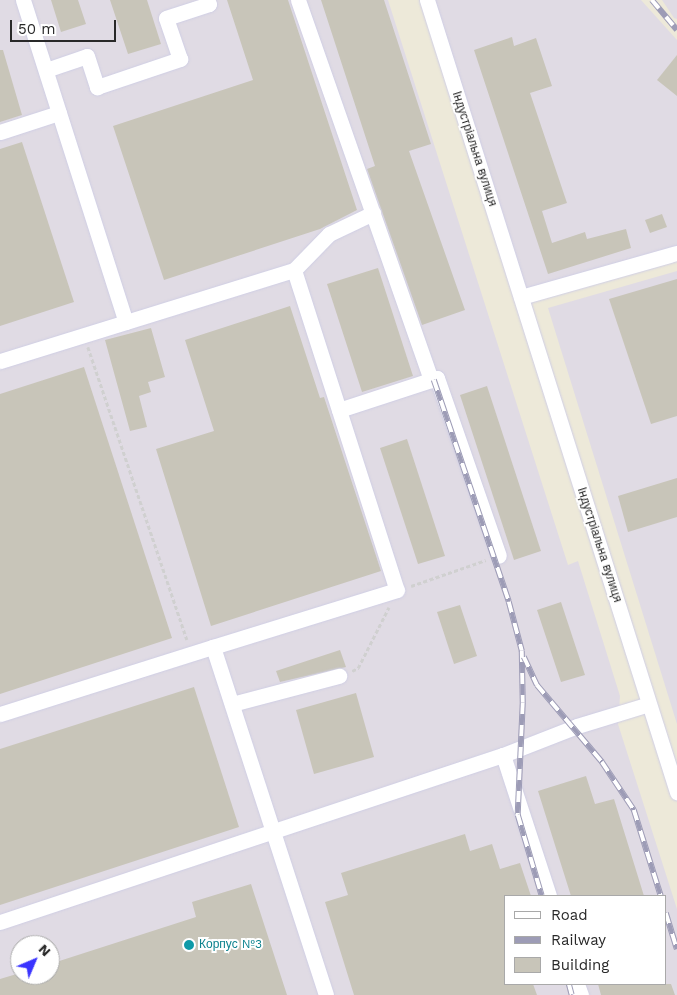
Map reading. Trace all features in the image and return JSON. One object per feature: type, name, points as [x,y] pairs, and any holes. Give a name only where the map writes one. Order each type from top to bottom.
[{"type":"street","points":[[23,0],[126,322]]},
{"type":"street","points":[[46,70],[87,56],[97,87],[180,59],[166,18],[209,4],[207,0]]},
{"type":"street","points":[[298,0],[431,380]]},
{"type":"street","name":"Індустріальна вулиця","points":[[427,0],[677,792]]},
{"type":"street","points":[[0,132],[59,113]]},
{"type":"street","points":[[0,361],[294,270],[329,234],[373,214]]},
{"type":"street","points":[[521,297],[677,253]]},
{"type":"street","points":[[0,714],[398,590],[294,270]]},
{"type":"street","points":[[340,410],[437,378],[499,556]]},
{"type":"street","points":[[213,647],[326,995]]},
{"type":"street","points":[[232,704],[340,676]]},
{"type":"street","points":[[0,922],[274,833],[503,755],[577,726],[649,704]]},
{"type":"street","points":[[503,755],[549,895]]},
{"type":"path","points":[[84,335],[192,653]]},
{"type":"path","points":[[340,676],[358,668],[398,590],[499,556]]},
{"type":"shaded area","points":[[0,0],[388,0],[568,565],[578,561],[620,696],[618,724],[677,909],[677,995],[0,995]]},
{"type":"shaded area","points":[[427,0],[641,0],[677,40],[677,253],[521,297]]},
{"type":"shaded area","points":[[662,0],[677,0],[677,19],[674,18]]},
{"type":"shaded area","points":[[677,271],[677,724],[548,308]]},
{"type":"building","points":[[51,0],[78,0],[86,24],[61,32]]},
{"type":"building","points":[[110,0],[147,0],[161,44],[128,54]]},
{"type":"building","points":[[227,0],[288,0],[357,210],[320,229],[164,280],[113,126],[253,80]]},
{"type":"building","points":[[321,0],[384,0],[431,144],[409,151],[465,310],[422,325],[367,169],[375,166]]},
{"type":"building","points":[[512,37],[514,46],[536,38],[552,86],[530,93],[567,203],[542,211],[552,243],[585,232],[587,239],[626,229],[631,248],[548,274],[474,50]]},
{"type":"building","points":[[0,50],[3,50],[22,115],[0,122]]},
{"type":"building","points":[[677,55],[677,96],[657,80]]},
{"type":"building","points":[[22,142],[74,302],[0,326],[0,149]]},
{"type":"building","points":[[662,214],[667,227],[650,233],[645,220]]},
{"type":"building","points":[[378,268],[413,376],[362,392],[327,284]]},
{"type":"building","points":[[677,279],[677,416],[651,424],[609,299]]},
{"type":"building","points":[[290,306],[320,398],[324,397],[381,571],[211,626],[156,449],[214,431],[185,340]]},
{"type":"building","points":[[151,328],[165,377],[148,382],[151,392],[139,396],[147,427],[130,431],[105,340]]},
{"type":"building","points":[[84,367],[172,638],[0,694],[0,394]]},
{"type":"building","points":[[487,386],[541,551],[514,560],[460,395]]},
{"type":"building","points":[[407,439],[445,556],[418,564],[380,448]]},
{"type":"building","points":[[677,478],[677,517],[628,532],[618,496]]},
{"type":"building","points":[[561,602],[585,675],[561,682],[537,610]]},
{"type":"building","points":[[460,605],[477,656],[454,664],[437,612]]},
{"type":"building","points":[[340,650],[346,667],[280,682],[276,671]]},
{"type":"building","points":[[194,687],[239,827],[0,905],[0,749]]},
{"type":"building","points":[[356,693],[374,757],[314,774],[296,710]]},
{"type":"building","points":[[586,776],[595,804],[614,799],[644,895],[571,895],[538,791]]},
{"type":"building","points":[[465,834],[470,851],[492,844],[500,869],[520,863],[531,895],[504,895],[504,985],[533,985],[537,995],[354,995],[325,902],[348,895],[341,873]]},
{"type":"building","name":"Корпус №3","points":[[251,884],[287,995],[0,995],[0,979],[10,976],[10,985],[60,985],[60,961],[196,917],[192,902]]},
{"type":"building","points":[[671,984],[675,995],[601,995],[598,985]]},
{"type":"railway","points":[[652,0],[677,30]]},
{"type":"railway","points":[[434,380],[509,602],[522,651],[523,703],[518,815],[542,895]]},
{"type":"railway","points":[[524,657],[537,685],[602,762],[634,810],[661,895]]},
{"type":"railway","points":[[667,916],[677,949]]},
{"type":"railway","points":[[569,985],[572,995]]},
{"type":"place","name":"Корпус №3","points":[[189,945]]}]
